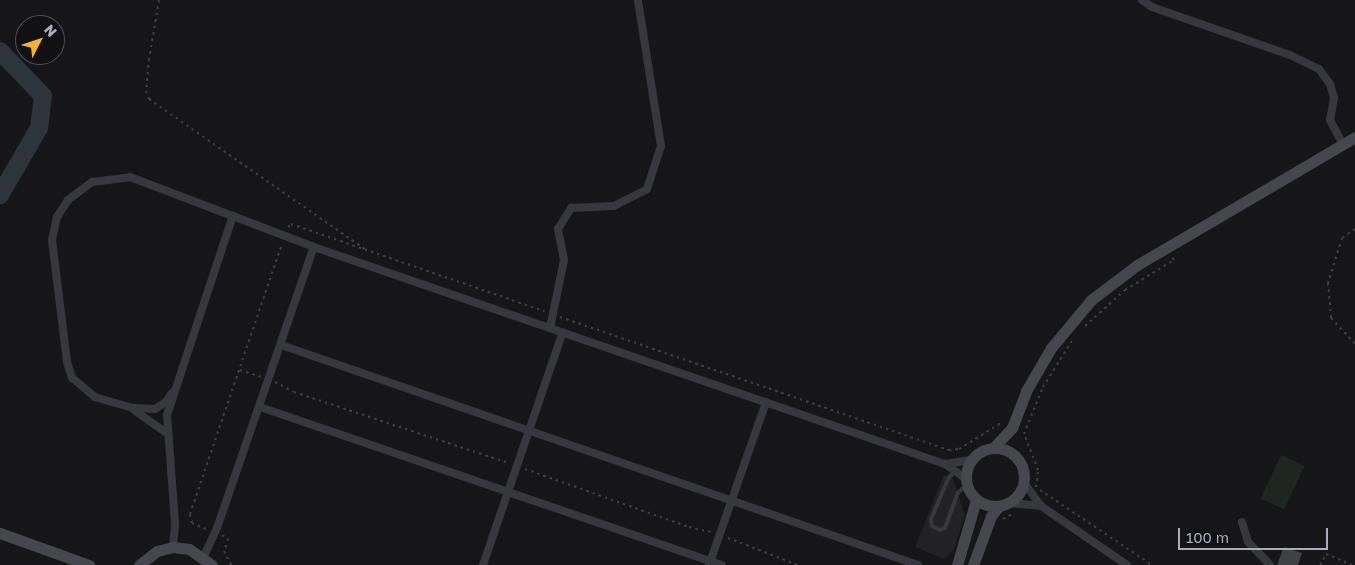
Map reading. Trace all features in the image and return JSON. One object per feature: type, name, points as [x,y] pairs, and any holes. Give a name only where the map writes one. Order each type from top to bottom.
[{"type":"street","points":[[550,328],[564,260],[558,229],[571,208],[614,206],[647,189],[661,146],[638,0]]},
{"type":"street","points":[[1142,0],[1152,7],[1290,56],[1319,70],[1330,84],[1334,98],[1330,120],[1343,144]]},
{"type":"street","points":[[945,464],[971,460],[980,452],[994,447],[1012,427],[1038,366],[1070,321],[1114,281],[1355,137]]},
{"type":"street","points":[[172,393],[166,402],[155,408],[133,408],[95,397],[72,378],[67,362],[52,240],[57,217],[68,200],[92,182],[123,177],[201,202],[314,246],[945,464],[956,471],[967,482],[976,500],[989,507],[1029,499]]},
{"type":"street","points":[[173,547],[175,523],[167,415],[172,393],[233,216]]},
{"type":"street","points":[[204,556],[216,533],[314,246]]},
{"type":"street","points":[[483,565],[563,332]]},
{"type":"street","points":[[281,345],[918,565]]},
{"type":"street","points":[[710,563],[766,402]]},
{"type":"street","points":[[260,407],[710,563],[722,565]]},
{"type":"street","points":[[133,408],[168,434]]},
{"type":"street","points":[[1012,427],[1015,456],[1021,466],[1029,499],[1127,565]]},
{"type":"street","points":[[994,447],[1015,456]]},
{"type":"street","points":[[967,482],[971,460]]},
{"type":"street","points":[[973,565],[991,516],[1020,494],[1024,483]]},
{"type":"street","points":[[957,565],[976,500]]},
{"type":"street","points":[[1242,522],[1248,542],[1270,565]]},
{"type":"street","points":[[0,533],[89,565]]},
{"type":"street","points":[[139,565],[157,550],[173,547],[189,549],[204,556],[212,565]]},
{"type":"lane","points":[[956,471],[949,478],[935,510],[932,526],[940,530],[945,528],[958,493],[967,482]]},
{"type":"path","points":[[159,0],[148,59],[146,91],[150,99],[367,250]]},
{"type":"path","points":[[231,565],[224,551],[226,537],[192,523],[190,514],[285,235],[292,224],[949,450],[955,451],[973,438],[992,432],[1000,422],[1025,431]]},
{"type":"path","points":[[1355,229],[1342,238],[1328,283],[1331,318],[1355,344]]},
{"type":"path","points":[[1081,330],[1125,290],[1174,260],[1167,248]]},
{"type":"path","points":[[367,250],[368,265]]},
{"type":"path","points":[[1000,521],[1021,510],[1036,487],[1038,470],[1026,444],[1025,431],[1042,386],[1076,335]]},
{"type":"path","points":[[1036,487],[1152,565]]},
{"type":"path","points":[[1320,565],[1326,554],[1352,565]]},
{"type":"shaded area","points":[[1281,455],[1305,466],[1284,509],[1261,499]]},
{"type":"shaded area","points":[[944,475],[953,479],[965,515],[954,549],[944,559],[915,547]]},
{"type":"building","points":[[1284,547],[1302,553],[1298,565],[1277,565]]},
{"type":"waterway","points":[[0,51],[43,96],[39,128],[0,195]]}]
